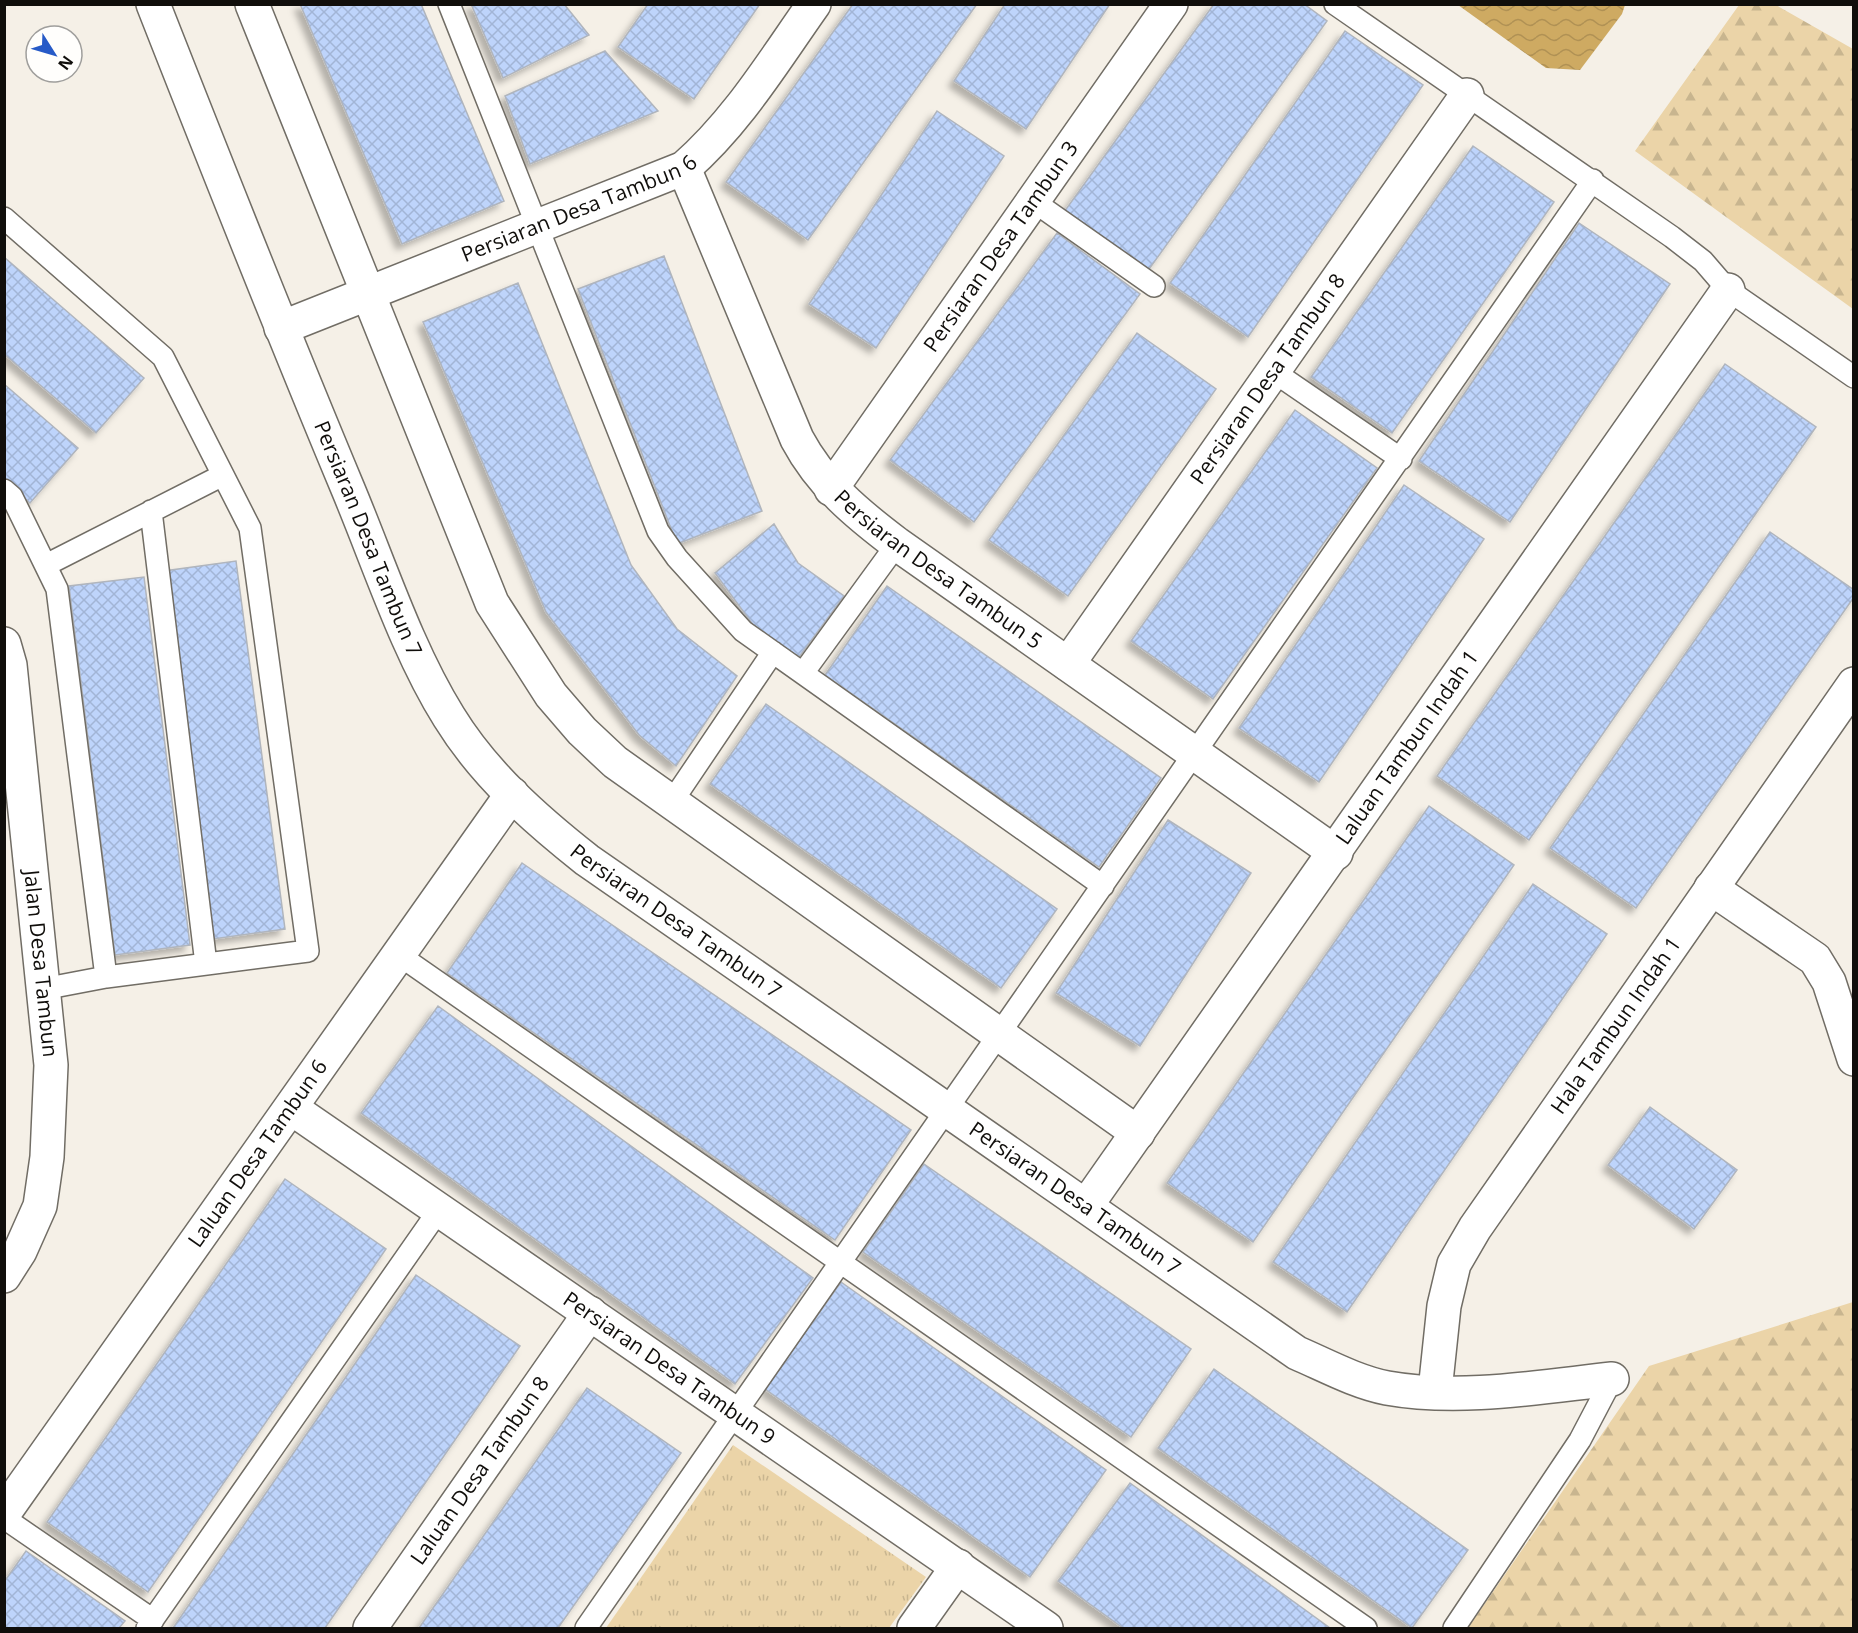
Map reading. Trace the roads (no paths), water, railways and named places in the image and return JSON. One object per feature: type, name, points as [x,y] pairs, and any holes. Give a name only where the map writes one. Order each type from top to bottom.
[{"type":"street","name":"Persiaran Desa Tambun 7","points":[[153,4],[280,328],[419,659],[448,716],[477,757],[551,832],[587,860],[1297,1353],[1347,1375],[1386,1388],[1485,1392],[1612,1379]]},
{"type":"street","points":[[252,4],[498,611],[551,695],[582,731],[615,762],[1138,1133]]},
{"type":"street","name":"Persiaran Desa Tambun 6","points":[[280,328],[684,168],[713,143],[737,114],[813,4]]},
{"type":"street","name":"Persiaran Desa Tambun 3","points":[[831,489],[1171,4]]},
{"type":"street","name":"Persiaran Desa Tambun 8","points":[[1068,664],[1467,95]]},
{"type":"street","name":"Persiaran Desa Tambun 5","points":[[684,168],[797,439],[811,466],[831,489],[858,514],[897,544],[1336,853]]},
{"type":"street","name":"Laluan Tambun Indah 1","points":[[1086,1206],[1336,853],[1728,290]]},
{"type":"street","name":"Jalan Desa Tambun","points":[[4,644],[10,665],[51,1065],[47,1157],[40,1206],[20,1251],[4,1276]]},
{"type":"street","name":"Hala Tambun Indah 1","points":[[1435,1391],[1444,1306],[1454,1264],[1475,1228],[1854,684]]},
{"type":"street","name":"Laluan Desa Tambun 6","points":[[4,1513],[512,794]]},
{"type":"street","points":[[1711,888],[1815,959],[1829,982],[1854,1059]]},
{"type":"street","name":"Persiaran Desa Tambun 9","points":[[291,1108],[958,1566],[1046,1629]]},
{"type":"street","name":"Laluan Desa Tambun 8","points":[[370,1629],[590,1313]]},
{"type":"street","points":[[914,1629],[958,1566]]},
{"type":"lane","points":[[449,4],[658,531],[677,558],[721,610],[743,631],[1103,886]]},
{"type":"lane","points":[[1335,4],[1593,180],[1703,261],[1728,290],[1854,377]]},
{"type":"lane","points":[[586,1629],[734,1413],[1196,755],[1593,180]]},
{"type":"lane","points":[[1033,201],[1154,286]]},
{"type":"lane","points":[[4,219],[163,357],[250,528],[308,951],[106,977],[43,989]]},
{"type":"lane","points":[[1274,372],[1401,459]]},
{"type":"lane","points":[[46,565],[223,475]]},
{"type":"lane","points":[[4,490],[12,497],[57,589],[106,977]]},
{"type":"lane","points":[[151,511],[206,964]]},
{"type":"lane","points":[[803,673],[897,544]]},
{"type":"lane","points":[[671,803],[773,652]]},
{"type":"lane","points":[[399,955],[1366,1629]]},
{"type":"lane","points":[[4,1518],[150,1624],[439,1210]]},
{"type":"lane","points":[[1454,1629],[1580,1440],[1612,1379]]},
{"type":"water","points":[[1458,5],[1625,5],[1622,14],[1580,70],[1546,68]]}]
